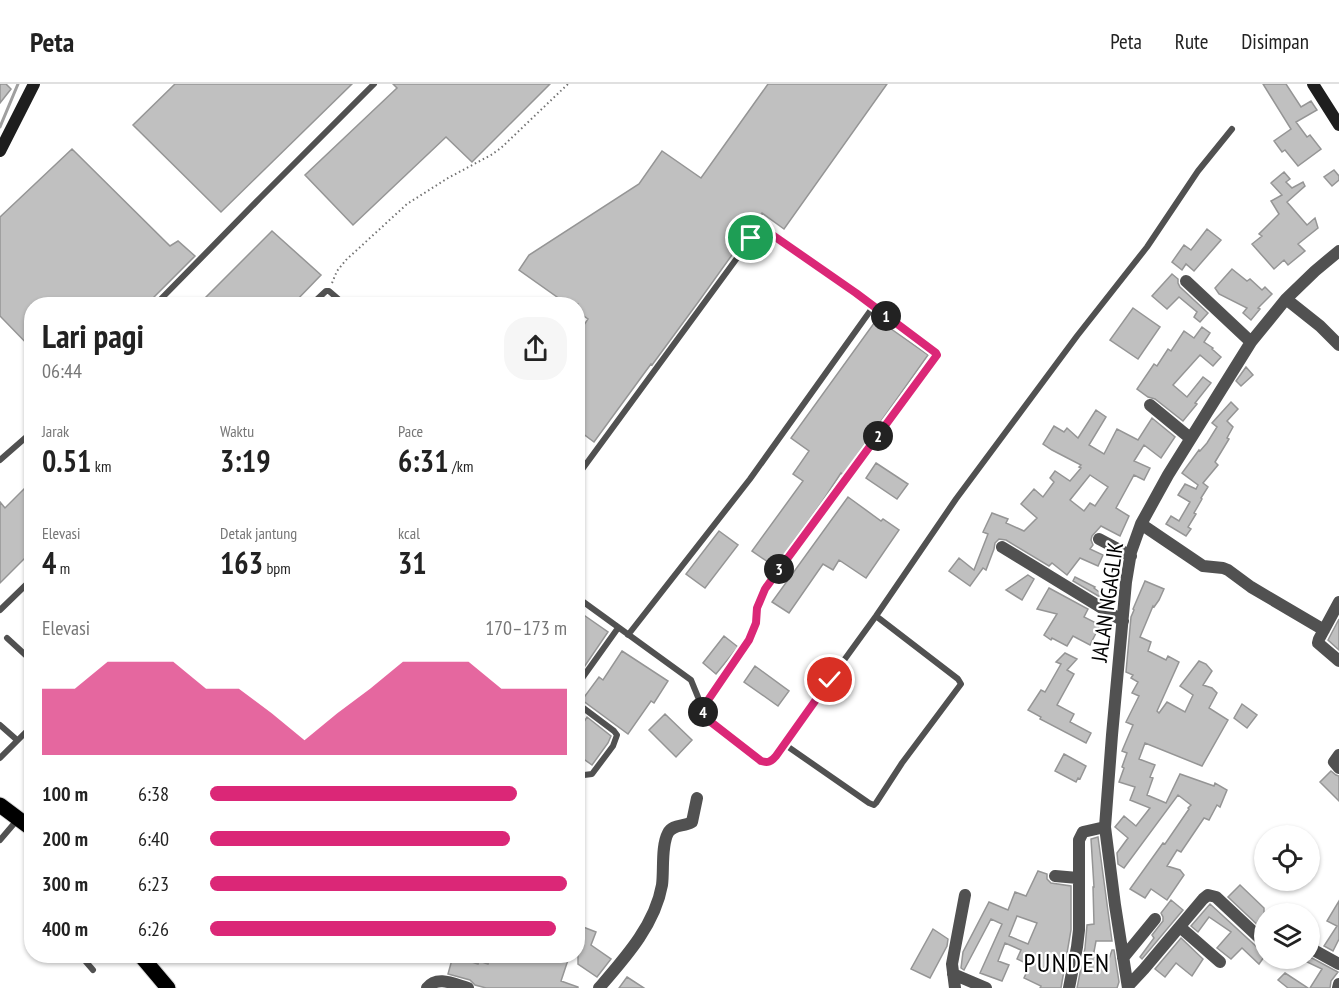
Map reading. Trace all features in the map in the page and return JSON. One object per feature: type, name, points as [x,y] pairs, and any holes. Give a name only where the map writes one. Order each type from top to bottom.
[{"type":"main road","points":[[0,805],[24,823]]},
{"type":"main road","points":[[147,963],[168,988]]},
{"type":"street","points":[[0,151],[34,84]]},
{"type":"street","points":[[1313,84],[1339,125]]},
{"type":"street","name":"JALAN NGAGLIK","points":[[1128,987],[1105,828],[1126,582],[1131,556],[1141,524],[1190,438],[1251,342],[1286,299],[1339,251]]},
{"type":"street","points":[[1186,281],[1251,342]]},
{"type":"street","points":[[1286,299],[1320,326],[1339,345]]},
{"type":"street","points":[[1150,405],[1190,438]]},
{"type":"street","points":[[1141,524],[1203,566],[1228,570],[1251,587],[1324,630]]},
{"type":"street","points":[[1099,539],[1131,556]]},
{"type":"street","points":[[1002,547],[1123,621]]},
{"type":"street","points":[[1339,602],[1318,639],[1319,645],[1339,661]]},
{"type":"street","points":[[1339,755],[1334,762],[1339,768]]},
{"type":"street","points":[[599,988],[632,949],[650,919],[662,884],[666,836],[671,828],[692,822],[697,798]]},
{"type":"street","points":[[1070,988],[1079,930],[1079,840],[1083,832],[1105,828]]},
{"type":"street","points":[[1055,876],[1078,878]]},
{"type":"street","points":[[955,988],[953,953],[965,895]]},
{"type":"street","points":[[1128,987],[1208,896],[1216,897],[1254,933]]},
{"type":"street","points":[[1123,958],[1155,919]]},
{"type":"street","points":[[1180,927],[1221,962]]},
{"type":"street","points":[[1320,954],[1339,964]]},
{"type":"street","points":[[953,974],[986,988]]},
{"type":"street","points":[[427,988],[436,981],[468,988]]},
{"type":"lane","points":[[163,297],[374,84]]},
{"type":"lane","points":[[585,603],[690,680],[707,719],[761,761],[767,763],[771,761],[876,616],[956,499],[1077,336],[1147,247],[1198,171],[1232,129]]},
{"type":"lane","points":[[585,465],[751,238],[763,231],[771,234],[844,285],[936,353],[936,357],[765,589],[757,608],[756,623],[749,640],[702,709]]},
{"type":"lane","points":[[319,297],[326,291],[336,297]]},
{"type":"lane","points":[[628,635],[750,479],[873,307]]},
{"type":"lane","points":[[0,460],[24,439]]},
{"type":"lane","points":[[0,610],[24,587]]},
{"type":"lane","points":[[784,744],[869,803],[874,805],[876,803],[902,763],[961,684],[958,679],[876,616]]},
{"type":"lane","points":[[585,674],[618,628]]},
{"type":"lane","points":[[7,638],[24,654]]},
{"type":"lane","points":[[585,710],[617,735],[613,746],[592,774],[585,775]]},
{"type":"lane","points":[[0,725],[17,740]]},
{"type":"lane","points":[[0,758],[24,733]]},
{"type":"lane","points":[[0,840],[18,818]]},
{"type":"lane","points":[[87,963],[93,969]]},
{"type":"path","points":[[329,291],[340,267],[407,204],[501,148],[568,84]]},
{"type":"building","points":[[0,84],[6,84],[11,89],[0,103]]},
{"type":"building","points":[[175,84],[352,84],[221,212],[133,125]]},
{"type":"building","points":[[393,84],[550,84],[472,162],[446,137],[353,225],[305,175],[397,88]]},
{"type":"building","points":[[768,84],[887,84],[784,229],[762,213],[594,442],[585,435],[585,324],[588,319],[585,317],[585,297],[557,297],[519,270],[529,255],[639,184],[662,151],[701,178]]},
{"type":"building","points":[[1263,84],[1286,84],[1301,107],[1311,101],[1317,110],[1296,122],[1307,137],[1310,135],[1321,149],[1298,166],[1285,150],[1282,152],[1274,141],[1291,129]]},
{"type":"building","points":[[72,149],[170,246],[178,241],[195,256],[154,297],[24,297],[24,341],[0,316],[0,217]]},
{"type":"building","points":[[1334,170],[1339,180],[1332,186],[1324,177]]},
{"type":"building","points":[[1284,172],[1290,179],[1286,182],[1292,188],[1303,182],[1305,186],[1287,202],[1307,225],[1315,218],[1318,228],[1298,244],[1305,251],[1288,265],[1284,260],[1274,269],[1252,244],[1262,236],[1259,234],[1279,214],[1271,201],[1282,195],[1271,183]]},
{"type":"building","points":[[1207,229],[1221,240],[1194,271],[1186,264],[1182,270],[1172,262],[1184,245],[1191,250]]},
{"type":"building","points":[[272,231],[321,275],[300,297],[206,297]]},
{"type":"building","points":[[1232,269],[1247,281],[1250,279],[1262,290],[1265,287],[1272,294],[1258,308],[1260,309],[1251,320],[1243,313],[1247,308],[1219,294],[1215,288]]},
{"type":"building","points":[[1172,274],[1178,279],[1180,287],[1208,313],[1200,322],[1194,317],[1197,312],[1179,297],[1167,309],[1152,296]]},
{"type":"building","points":[[1133,308],[1160,327],[1138,359],[1110,340]]},
{"type":"building","points":[[877,319],[928,355],[775,567],[752,551],[803,481],[793,474],[809,451],[791,438]]},
{"type":"building","points":[[1202,327],[1210,333],[1204,342],[1221,357],[1213,366],[1200,355],[1173,385],[1187,397],[1203,377],[1211,383],[1183,421],[1155,399],[1137,389],[1154,364],[1157,366],[1168,349],[1171,351],[1184,331],[1194,338]]},
{"type":"building","points":[[1246,367],[1253,375],[1241,386],[1236,381]]},
{"type":"building","points":[[1231,402],[1238,409],[1227,421],[1233,427],[1227,438],[1229,439],[1215,462],[1218,465],[1203,483],[1208,487],[1194,513],[1196,514],[1188,527],[1191,529],[1186,536],[1166,524],[1171,516],[1179,521],[1190,502],[1178,495],[1185,484],[1196,489],[1198,485],[1182,473],[1217,427],[1212,423]]},
{"type":"building","points":[[1096,410],[1106,417],[1089,445],[1104,454],[1117,429],[1138,440],[1152,418],[1175,437],[1161,458],[1144,445],[1134,461],[1150,468],[1144,480],[1134,475],[1116,508],[1129,516],[1120,536],[1101,526],[1092,536],[1093,545],[1090,549],[1103,555],[1098,566],[1080,558],[1067,575],[1052,563],[1049,566],[1006,540],[999,539],[995,543],[986,570],[983,568],[970,586],[949,571],[959,558],[974,570],[988,534],[983,532],[992,513],[1008,519],[1006,523],[1024,531],[1037,518],[1021,504],[1034,489],[1043,497],[1054,482],[1050,478],[1055,471],[1070,481],[1081,468],[1079,467],[1081,465],[1043,444],[1054,426],[1064,432],[1067,428],[1078,438]],"holes":[[[1090,475],[1108,487],[1095,506],[1090,503],[1084,511],[1070,500]]]},
{"type":"building","points":[[876,463],[908,484],[897,499],[866,478]]},
{"type":"building","points":[[24,489],[24,559],[0,583],[0,502],[5,508]]},
{"type":"building","points":[[848,497],[881,521],[883,519],[899,530],[866,578],[839,560],[833,570],[823,564],[789,613],[772,602]]},
{"type":"building","points":[[719,531],[738,545],[705,588],[686,574]]},
{"type":"building","points":[[1028,575],[1034,579],[1022,600],[1006,590]]},
{"type":"building","points":[[1075,577],[1095,587],[1107,598],[1105,600],[1073,581]]},
{"type":"building","points":[[1145,581],[1164,589],[1153,606],[1140,637],[1151,642],[1148,651],[1166,660],[1168,656],[1179,662],[1157,711],[1159,713],[1167,702],[1185,712],[1193,695],[1180,686],[1199,661],[1206,664],[1212,671],[1203,685],[1212,688],[1217,693],[1209,708],[1228,720],[1202,766],[1145,743],[1139,759],[1155,765],[1147,795],[1166,803],[1180,774],[1214,786],[1215,783],[1227,790],[1220,807],[1217,805],[1209,820],[1204,818],[1181,852],[1177,850],[1167,866],[1180,870],[1184,875],[1167,900],[1151,889],[1145,898],[1130,889],[1163,843],[1165,844],[1191,805],[1178,795],[1124,868],[1118,864],[1117,853],[1128,838],[1115,827],[1124,816],[1136,826],[1150,808],[1130,800],[1135,787],[1119,782],[1127,753],[1122,751],[1133,725],[1126,722],[1139,696],[1132,693],[1138,682],[1131,678],[1133,675],[1126,672],[1131,617]]},
{"type":"building","points":[[1049,588],[1088,609],[1084,617],[1100,625],[1090,645],[1073,636],[1067,646],[1044,635],[1057,614],[1037,609]]},
{"type":"building","points":[[585,616],[608,632],[585,666]]},
{"type":"building","points":[[1339,619],[1339,650],[1328,640]]},
{"type":"building","points":[[724,636],[738,647],[716,674],[703,663]]},
{"type":"building","points":[[622,651],[668,681],[654,703],[651,701],[628,734],[585,702],[585,696],[599,677],[603,680]]},
{"type":"building","points":[[1065,653],[1077,659],[1067,670],[1074,674],[1057,705],[1074,714],[1070,722],[1091,733],[1086,743],[1040,719],[1041,717],[1028,710],[1041,690],[1045,692],[1061,664],[1056,662]]},
{"type":"building","points":[[755,666],[789,691],[778,706],[744,682]]},
{"type":"building","points":[[1242,704],[1257,715],[1247,728],[1234,718]]},
{"type":"building","points":[[665,714],[692,740],[676,757],[649,730]]},
{"type":"building","points":[[587,717],[611,736],[592,765],[585,760],[585,720]]},
{"type":"building","points":[[1064,754],[1086,766],[1080,779],[1078,778],[1076,782],[1055,771]]},
{"type":"building","points":[[1331,771],[1339,776],[1339,801],[1320,782]]},
{"type":"building","points":[[1098,837],[1112,941],[1096,941],[1093,957],[1108,962],[1114,950],[1119,982],[1117,988],[1077,988],[1087,925],[1094,924],[1091,839]]},
{"type":"building","points":[[1038,871],[1047,874],[1047,879],[1051,883],[1071,886],[1071,930],[1061,988],[1040,988],[1041,986],[1024,978],[1030,965],[1017,959],[1021,950],[1005,943],[998,961],[1009,965],[1002,981],[980,973],[1002,924],[991,919],[964,970],[961,968],[963,952],[989,902],[1008,910],[1015,892],[1026,896]],"holes":[[[1017,916],[1037,923],[1028,944],[1009,936]]]},
{"type":"building","points":[[1240,885],[1259,903],[1254,903],[1254,922],[1228,897]]},
{"type":"building","points":[[1171,900],[1183,910],[1142,959],[1140,957],[1154,938],[1152,935],[1163,921],[1161,913]]},
{"type":"building","points":[[1339,901],[1339,939],[1333,951],[1324,946],[1337,926],[1327,921]]},
{"type":"building","points":[[1210,904],[1254,944],[1254,959],[1242,948],[1231,959],[1217,948],[1231,932],[1209,917],[1198,932],[1191,926]]},
{"type":"building","points":[[585,928],[596,932],[591,945],[611,959],[597,977],[578,964],[585,963]]},
{"type":"building","points":[[933,929],[948,939],[947,946],[930,978],[911,969]]},
{"type":"building","points":[[1181,938],[1203,959],[1192,976],[1176,963],[1165,977],[1155,969]]},
{"type":"building","points":[[1320,962],[1338,972],[1331,981],[1330,988],[1310,988],[1322,969]]},
{"type":"building","points":[[451,963],[567,963],[561,981],[578,988],[486,988],[475,985],[470,980],[448,974]]},
{"type":"building","points":[[1285,973],[1308,988],[1288,988],[1278,980]]},
{"type":"building","points":[[627,977],[644,988],[619,988]]},
{"type":"waterway","points":[[0,127],[18,84]]},
{"type":"district","name":"PUNDEN","points":[[1067,963]]},
{"type":"route","points":[[751,238],[763,231],[771,234],[856,293],[937,355],[765,589],[760,598],[756,623],[749,640],[702,709],[707,719],[761,761],[767,763],[776,756],[830,680]]}]
